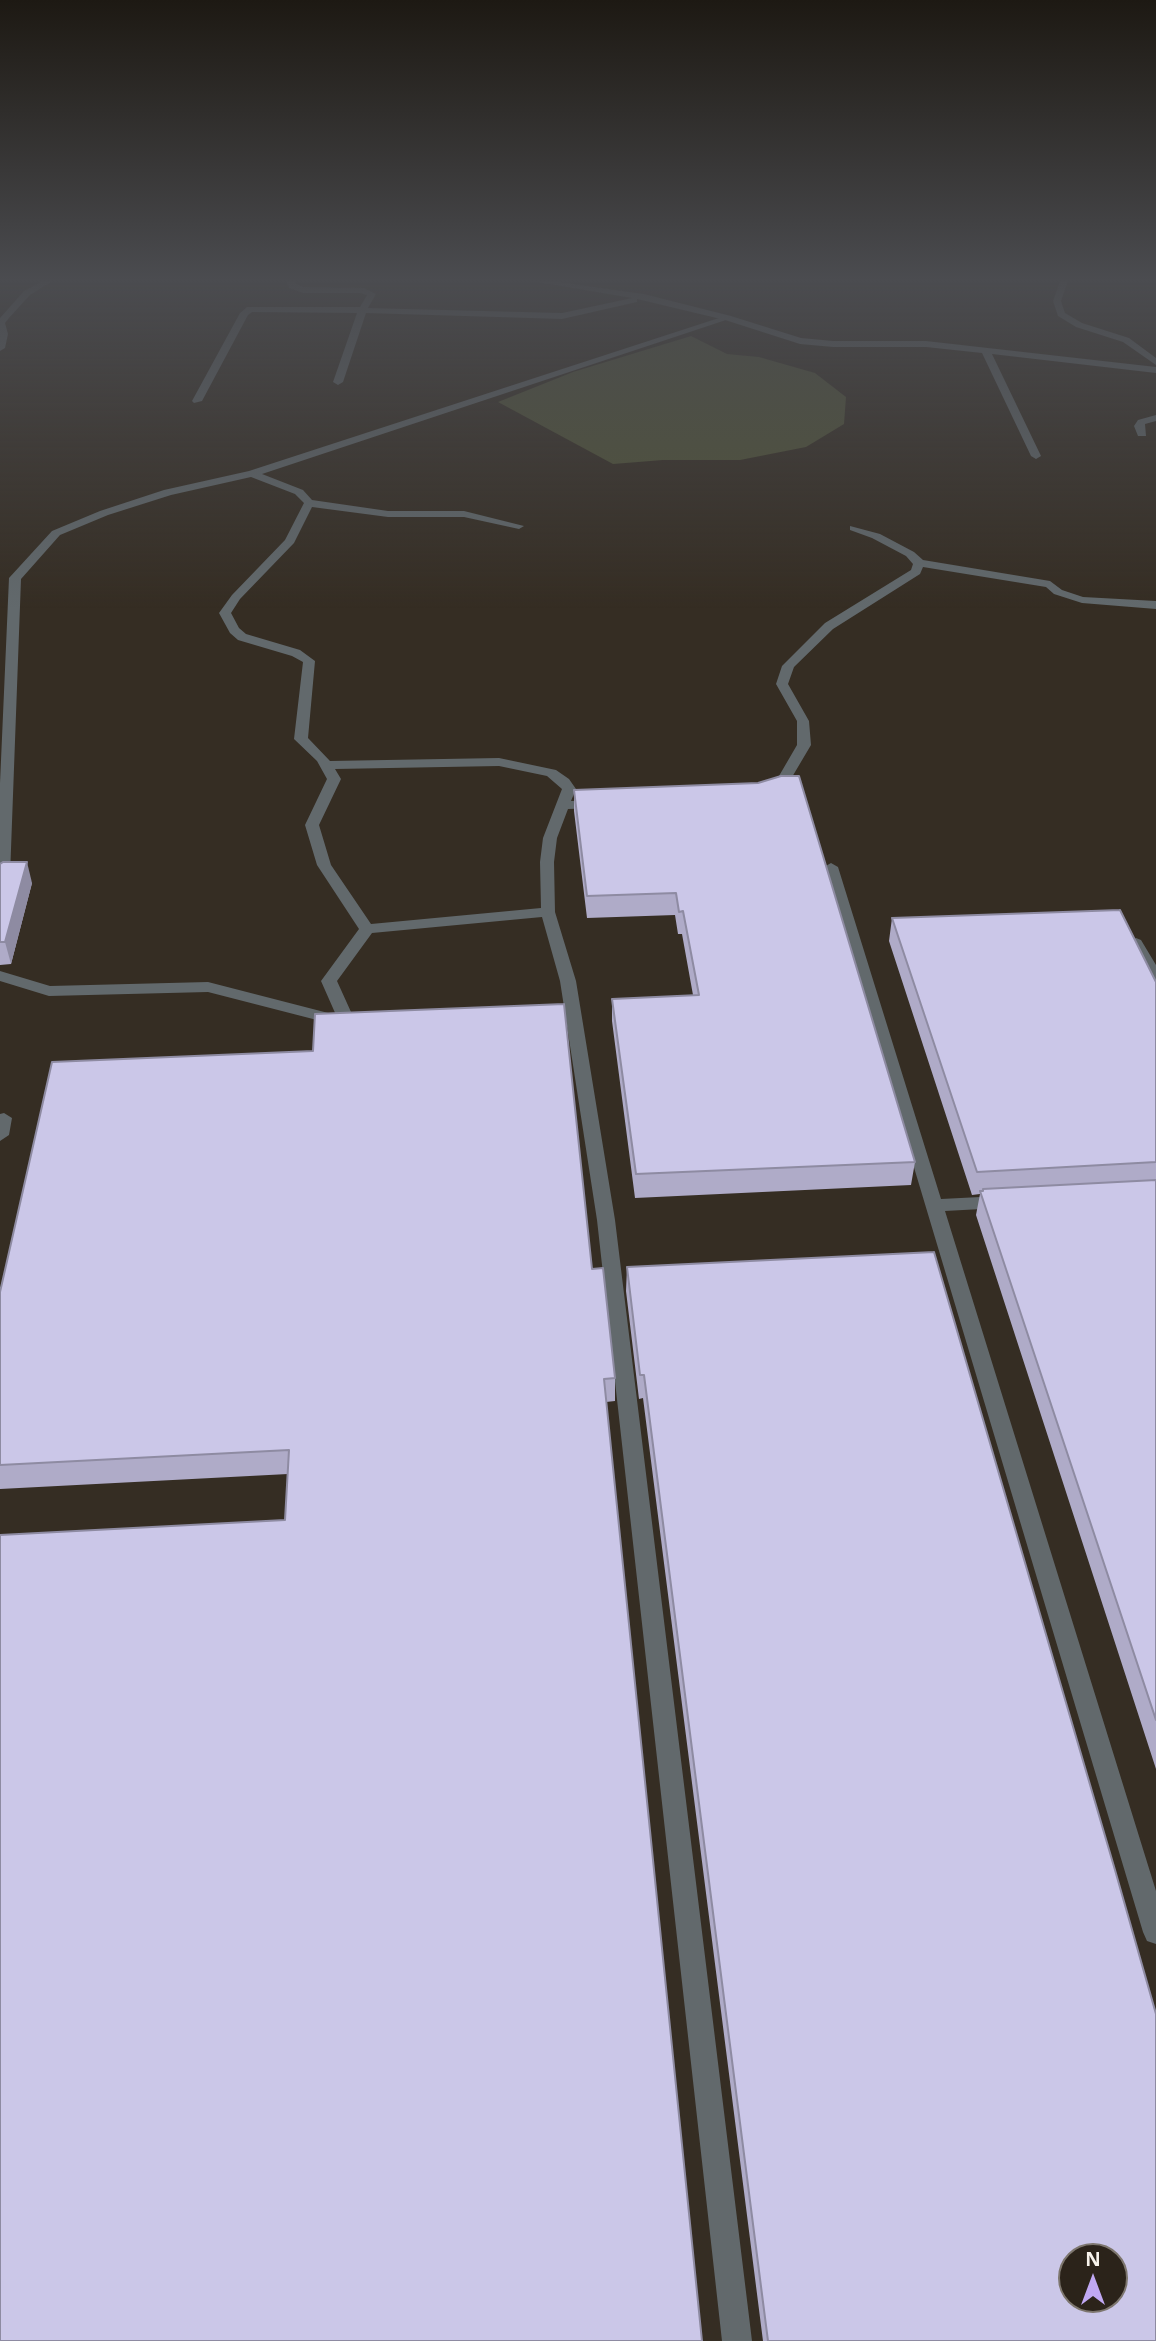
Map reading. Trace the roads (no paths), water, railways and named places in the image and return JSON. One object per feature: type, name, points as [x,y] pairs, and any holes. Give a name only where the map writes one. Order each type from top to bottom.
[{"type":"street","points":[[197,401],[203,390]]},
{"type":"street","points":[[0,882],[15,578],[56,533],[104,513],[168,492],[252,474],[508,390]]},
{"type":"street","points":[[1005,390],[1036,456]]},
{"type":"street","points":[[1142,434],[1139,426],[1142,422],[1156,418]]},
{"type":"street","points":[[252,474],[299,492],[309,503],[388,514],[464,514],[519,526]]},
{"type":"street","points":[[309,503],[290,541],[236,597],[225,613],[234,630],[242,637],[296,653],[309,661],[300,739],[326,765],[334,779],[312,825],[324,865],[367,929]]},
{"type":"street","points":[[854,528],[910,554],[919,564],[1050,584],[1058,592],[1082,600],[1156,605]]},
{"type":"street","points":[[756,798],[777,791],[804,745],[803,721],[782,684],[788,666],[829,626],[916,572],[919,564]]},
{"type":"street","points":[[326,765],[472,761],[526,766],[551,774],[564,782],[569,789],[550,838],[547,862],[548,912],[568,981],[606,1220],[737,2341]]},
{"type":"street","points":[[564,805],[618,803]]},
{"type":"street","points":[[831,867],[1156,1931]]},
{"type":"street","points":[[0,976],[49,990],[208,987],[355,1023],[329,981],[367,929],[548,912]]},
{"type":"street","points":[[1136,943],[1156,978]]},
{"type":"street","points":[[934,1205],[1017,1201]]}]
